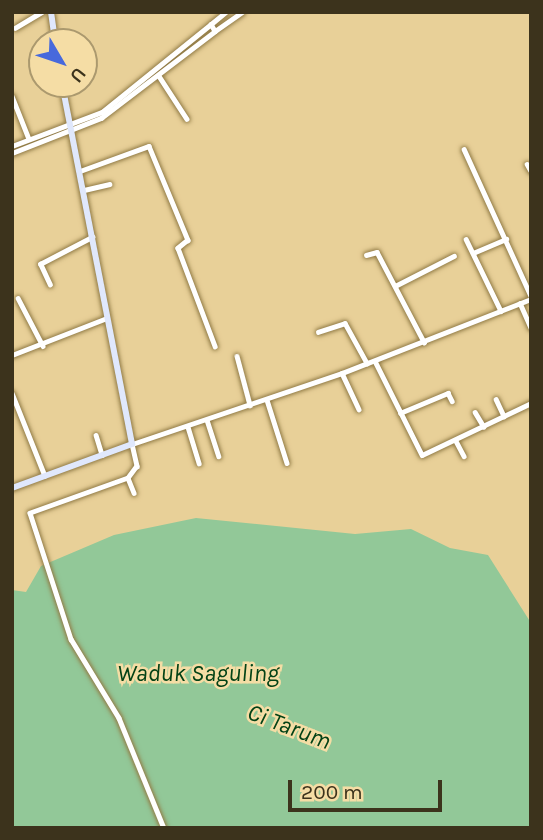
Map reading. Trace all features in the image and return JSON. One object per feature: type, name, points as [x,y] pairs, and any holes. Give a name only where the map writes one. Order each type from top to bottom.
[{"type":"main road","points":[[12,488],[132,444],[65,98]]},
{"type":"street","points":[[15,28],[42,12]]},
{"type":"street","points":[[213,28],[226,12]]},
{"type":"street","points":[[12,153],[102,112],[213,28],[242,12]]},
{"type":"street","points":[[12,146],[102,118],[159,76],[173,59]]},
{"type":"street","points":[[159,76],[187,119]]},
{"type":"street","points":[[12,96],[29,139]]},
{"type":"street","points":[[80,171],[149,146],[188,240],[178,248],[215,346]]},
{"type":"street","points":[[164,828],[131,743],[71,639],[30,513],[128,478],[137,466],[132,444],[250,406],[375,361],[531,297],[464,149]]},
{"type":"street","points":[[527,164],[531,171]]},
{"type":"street","points":[[84,190],[108,184]]},
{"type":"street","points":[[50,285],[39,265],[94,237]]},
{"type":"street","points":[[466,239],[500,311]]},
{"type":"street","points":[[473,253],[506,239]]},
{"type":"street","points":[[366,256],[377,251],[424,342]]},
{"type":"street","points":[[395,286],[454,256]]},
{"type":"street","points":[[18,298],[43,346]]},
{"type":"street","points":[[520,303],[531,328]]},
{"type":"street","points":[[12,355],[43,346],[108,318]]},
{"type":"street","points":[[318,332],[345,323],[367,363]]},
{"type":"street","points":[[237,356],[250,406]]},
{"type":"street","points":[[375,361],[421,454],[456,441],[531,403]]},
{"type":"street","points":[[342,373],[359,409]]},
{"type":"street","points":[[12,393],[45,476]]},
{"type":"street","points":[[400,412],[448,393],[452,401]]},
{"type":"street","points":[[496,399],[504,416]]},
{"type":"street","points":[[267,400],[287,463]]},
{"type":"street","points":[[475,412],[484,426]]},
{"type":"street","points":[[207,420],[219,456]]},
{"type":"street","points":[[188,427],[199,463]]},
{"type":"street","points":[[96,435],[103,456]]},
{"type":"street","points":[[456,441],[464,456]]},
{"type":"street","points":[[128,478],[134,493]]},
{"type":"water","name":"Waduk Saguling","points":[[196,518],[355,534],[411,529],[450,548],[488,555],[531,623],[531,828],[12,828],[12,590],[26,592],[41,566],[114,535]]},
{"type":"water label","name":"Ci Tarum","points":[[289,727]]}]
